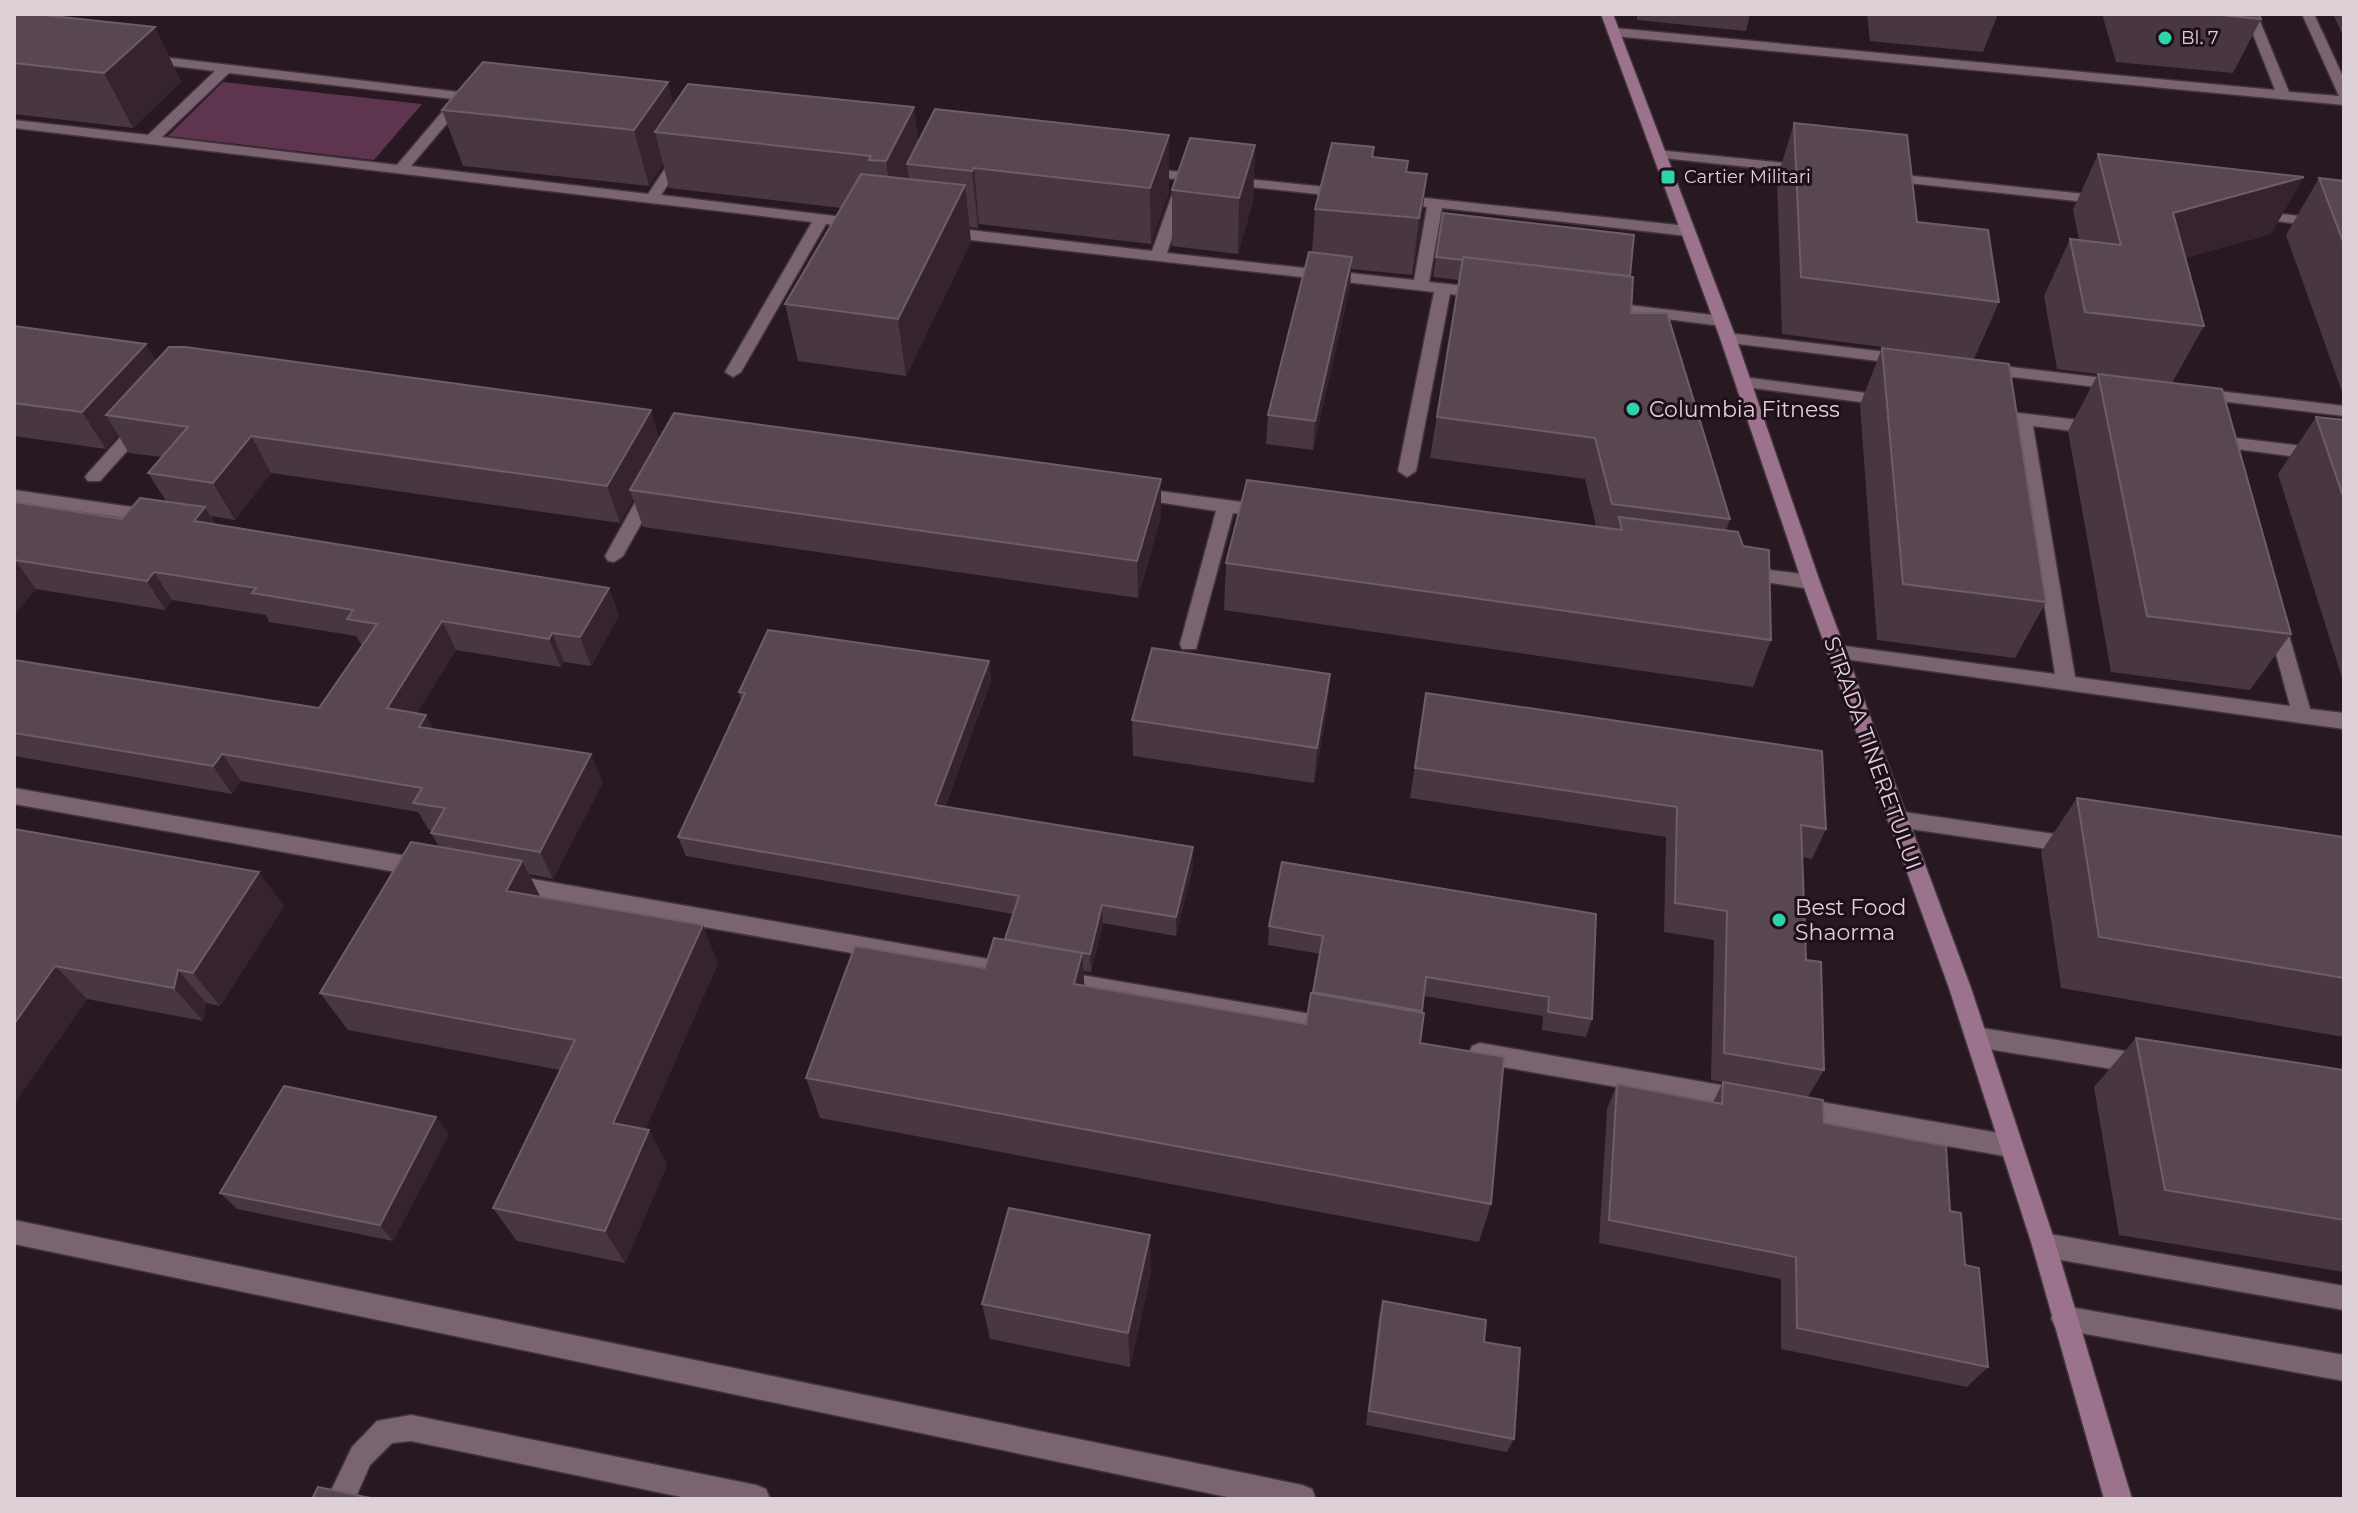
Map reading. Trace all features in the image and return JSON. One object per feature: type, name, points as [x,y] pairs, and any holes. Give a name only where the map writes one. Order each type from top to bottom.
[{"type":"street","name":"STRADA TINERETULUI","points":[[1607,14],[1725,330],[1811,582],[1976,1037],[2044,1245],[2118,1499]]},
{"type":"lane","points":[[2251,14],[2284,96]]},
{"type":"lane","points":[[2308,14],[2344,94]]},
{"type":"lane","points":[[1614,32],[2344,101]]},
{"type":"lane","points":[[131,58],[503,101]]},
{"type":"lane","points":[[151,140],[226,68]]},
{"type":"lane","points":[[402,168],[463,96]]},
{"type":"lane","points":[[14,124],[884,226]]},
{"type":"lane","points":[[652,198],[693,136]]},
{"type":"lane","points":[[1658,154],[1829,172]]},
{"type":"lane","points":[[1124,169],[1357,195]]},
{"type":"lane","points":[[1876,176],[2124,202]]},
{"type":"lane","points":[[1158,256],[1185,177]]},
{"type":"lane","points":[[1388,198],[1687,231]]},
{"type":"lane","points":[[1421,285],[1435,203]]},
{"type":"lane","points":[[2233,213],[2344,225]]},
{"type":"lane","points":[[733,372],[822,218]]},
{"type":"lane","points":[[930,231],[1504,295]]},
{"type":"lane","points":[[1407,471],[1443,288]]},
{"type":"lane","points":[[1581,304],[1916,361]]},
{"type":"lane","points":[[1963,366],[2135,387]]},
{"type":"lane","points":[[1743,382],[1915,405]]},
{"type":"lane","points":[[2182,392],[2344,411]]},
{"type":"lane","points":[[94,477],[155,409]]},
{"type":"lane","points":[[1977,413],[2118,430]]},
{"type":"lane","points":[[2024,419],[2066,683]]},
{"type":"lane","points":[[2197,440],[2230,451],[2344,457]]},
{"type":"lane","points":[[614,556],[661,472]]},
{"type":"lane","points":[[1117,491],[1289,514]]},
{"type":"lane","points":[[14,496],[170,519]]},
{"type":"lane","points":[[1189,644],[1226,506]]},
{"type":"lane","points":[[1732,572],[1811,582]]},
{"type":"lane","points":[[2269,595],[2302,716]]},
{"type":"lane","points":[[1837,652],[2344,721]]},
{"type":"lane","points":[[14,796],[441,871]]},
{"type":"lane","points":[[1897,819],[2098,848]]},
{"type":"lane","points":[[488,880],[1351,1031]]},
{"type":"lane","points":[[1976,1037],[2160,1067]]},
{"type":"lane","points":[[1461,1050],[2010,1146]]},
{"type":"lane","points":[[14,1232],[1302,1499]]},
{"type":"lane","points":[[2044,1245],[2344,1298]]},
{"type":"lane","points":[[2064,1318],[2344,1368]]},
{"type":"lane","points":[[341,1499],[361,1456],[386,1430],[411,1428],[756,1499]]},
{"type":"shaded area","points":[[223,82],[422,104],[374,160],[168,136]]},
{"type":"building","points":[[14,14],[155,27],[104,73],[14,63]]},
{"type":"building","points":[[2211,14],[2259,14],[2261,19]]},
{"type":"building","points":[[483,62],[668,82],[634,130],[442,110]]},
{"type":"building","points":[[688,84],[914,107],[886,161],[869,160],[871,156],[655,132]]},
{"type":"building","points":[[935,109],[1169,135],[1150,188],[974,168],[972,171],[907,164]]},
{"type":"building","points":[[1794,123],[1907,135],[1917,222],[1988,230],[1999,302],[1801,277]]},
{"type":"building","points":[[1190,138],[1255,145],[1239,198],[1172,190]]},
{"type":"building","points":[[1332,143],[1374,147],[1372,157],[1408,161],[1406,172],[1427,174],[1419,218],[1315,209]]},
{"type":"building","points":[[2098,154],[2304,177],[2173,213],[2204,326],[2085,312],[2070,239],[2121,245]]},
{"type":"building","points":[[861,174],[965,185],[898,319],[785,304]]},
{"type":"building","points":[[2319,178],[2344,181],[2344,244]]},
{"type":"building","points":[[1443,213],[1634,235],[1630,276],[1463,257],[1463,260],[1436,257]]},
{"type":"building","points":[[1309,252],[1352,257],[1315,421],[1268,415]]},
{"type":"building","points":[[1463,257],[1633,277],[1631,313],[1667,313],[1730,519],[1612,504],[1595,438],[1437,417]]},
{"type":"building","points":[[14,326],[146,344],[82,412],[14,403]]},
{"type":"building","points":[[169,347],[651,410],[607,486],[251,436],[213,483],[148,473],[188,427],[106,415]]},
{"type":"building","points":[[1882,348],[2009,364],[2046,602],[1903,584]]},
{"type":"building","points":[[2098,374],[2222,389],[2291,634],[2147,616]]},
{"type":"building","points":[[674,413],[1161,479],[1137,561],[630,490]]},
{"type":"building","points":[[2316,417],[2344,420],[2344,499]]},
{"type":"building","points":[[1247,480],[1622,530],[1619,517],[1738,532],[1743,546],[1769,550],[1771,640],[1226,563]]},
{"type":"building","points":[[140,498],[205,507],[194,521],[609,588],[580,637],[552,633],[549,639],[442,621],[387,708],[426,715],[419,727],[591,754],[540,852],[431,833],[445,808],[413,803],[422,788],[222,754],[213,766],[14,733],[14,660],[319,708],[377,624],[347,619],[353,610],[252,593],[256,588],[154,572],[147,581],[14,561],[14,502],[122,519]]},
{"type":"building","points":[[768,630],[989,661],[935,805],[1193,847],[1176,917],[1102,905],[1090,954],[1005,939],[1019,896],[678,837],[745,693],[739,692]]},
{"type":"building","points":[[1152,648],[1330,674],[1317,748],[1132,720]]},
{"type":"building","points":[[1426,693],[1822,751],[1826,829],[1801,825],[1806,960],[1821,962],[1824,1070],[1724,1053],[1727,911],[1675,903],[1677,807],[1415,768]]},
{"type":"building","points":[[2077,798],[2344,837],[2344,978],[2099,937]]},
{"type":"building","points":[[14,829],[259,872],[193,973],[178,970],[174,988],[55,966],[14,1024]]},
{"type":"building","points":[[411,842],[522,861],[506,891],[703,925],[613,1123],[649,1130],[605,1231],[493,1208],[575,1040],[320,993]]},
{"type":"building","points":[[1282,862],[1596,914],[1592,1019],[1548,1012],[1549,997],[1426,977],[1422,1011],[1313,992],[1323,936],[1269,926]]},
{"type":"building","points":[[994,938],[1082,953],[1074,984],[1306,1024],[1311,993],[1424,1013],[1420,1043],[1504,1057],[1491,1204],[806,1078],[855,946],[985,968]]},
{"type":"building","points":[[2136,1038],[2344,1070],[2344,1220],[2165,1190]]},
{"type":"building","points":[[1723,1082],[1823,1100],[1824,1123],[1946,1146],[1950,1211],[1961,1213],[1965,1265],[1979,1268],[1988,1367],[1797,1328],[1796,1257],[1609,1220],[1617,1084],[1722,1104]]},
{"type":"building","points":[[284,1086],[436,1117],[380,1225],[220,1193]]},
{"type":"building","points":[[1009,1208],[1150,1235],[1128,1333],[982,1304]]},
{"type":"building","points":[[1383,1301],[1486,1320],[1484,1342],[1520,1348],[1514,1439],[1369,1411]]},
{"type":"building","points":[[318,1487],[375,1499],[312,1499]]},
{"type":"place","name":"Bl. 7","points":[[2165,38]]},
{"type":"place","name":"Cartier Militari","points":[[1668,177]]},
{"type":"place","name":"Columbia Fitness","points":[[1633,409]]},
{"type":"place","name":"Best Food Shaorma","points":[[1779,920]]}]
